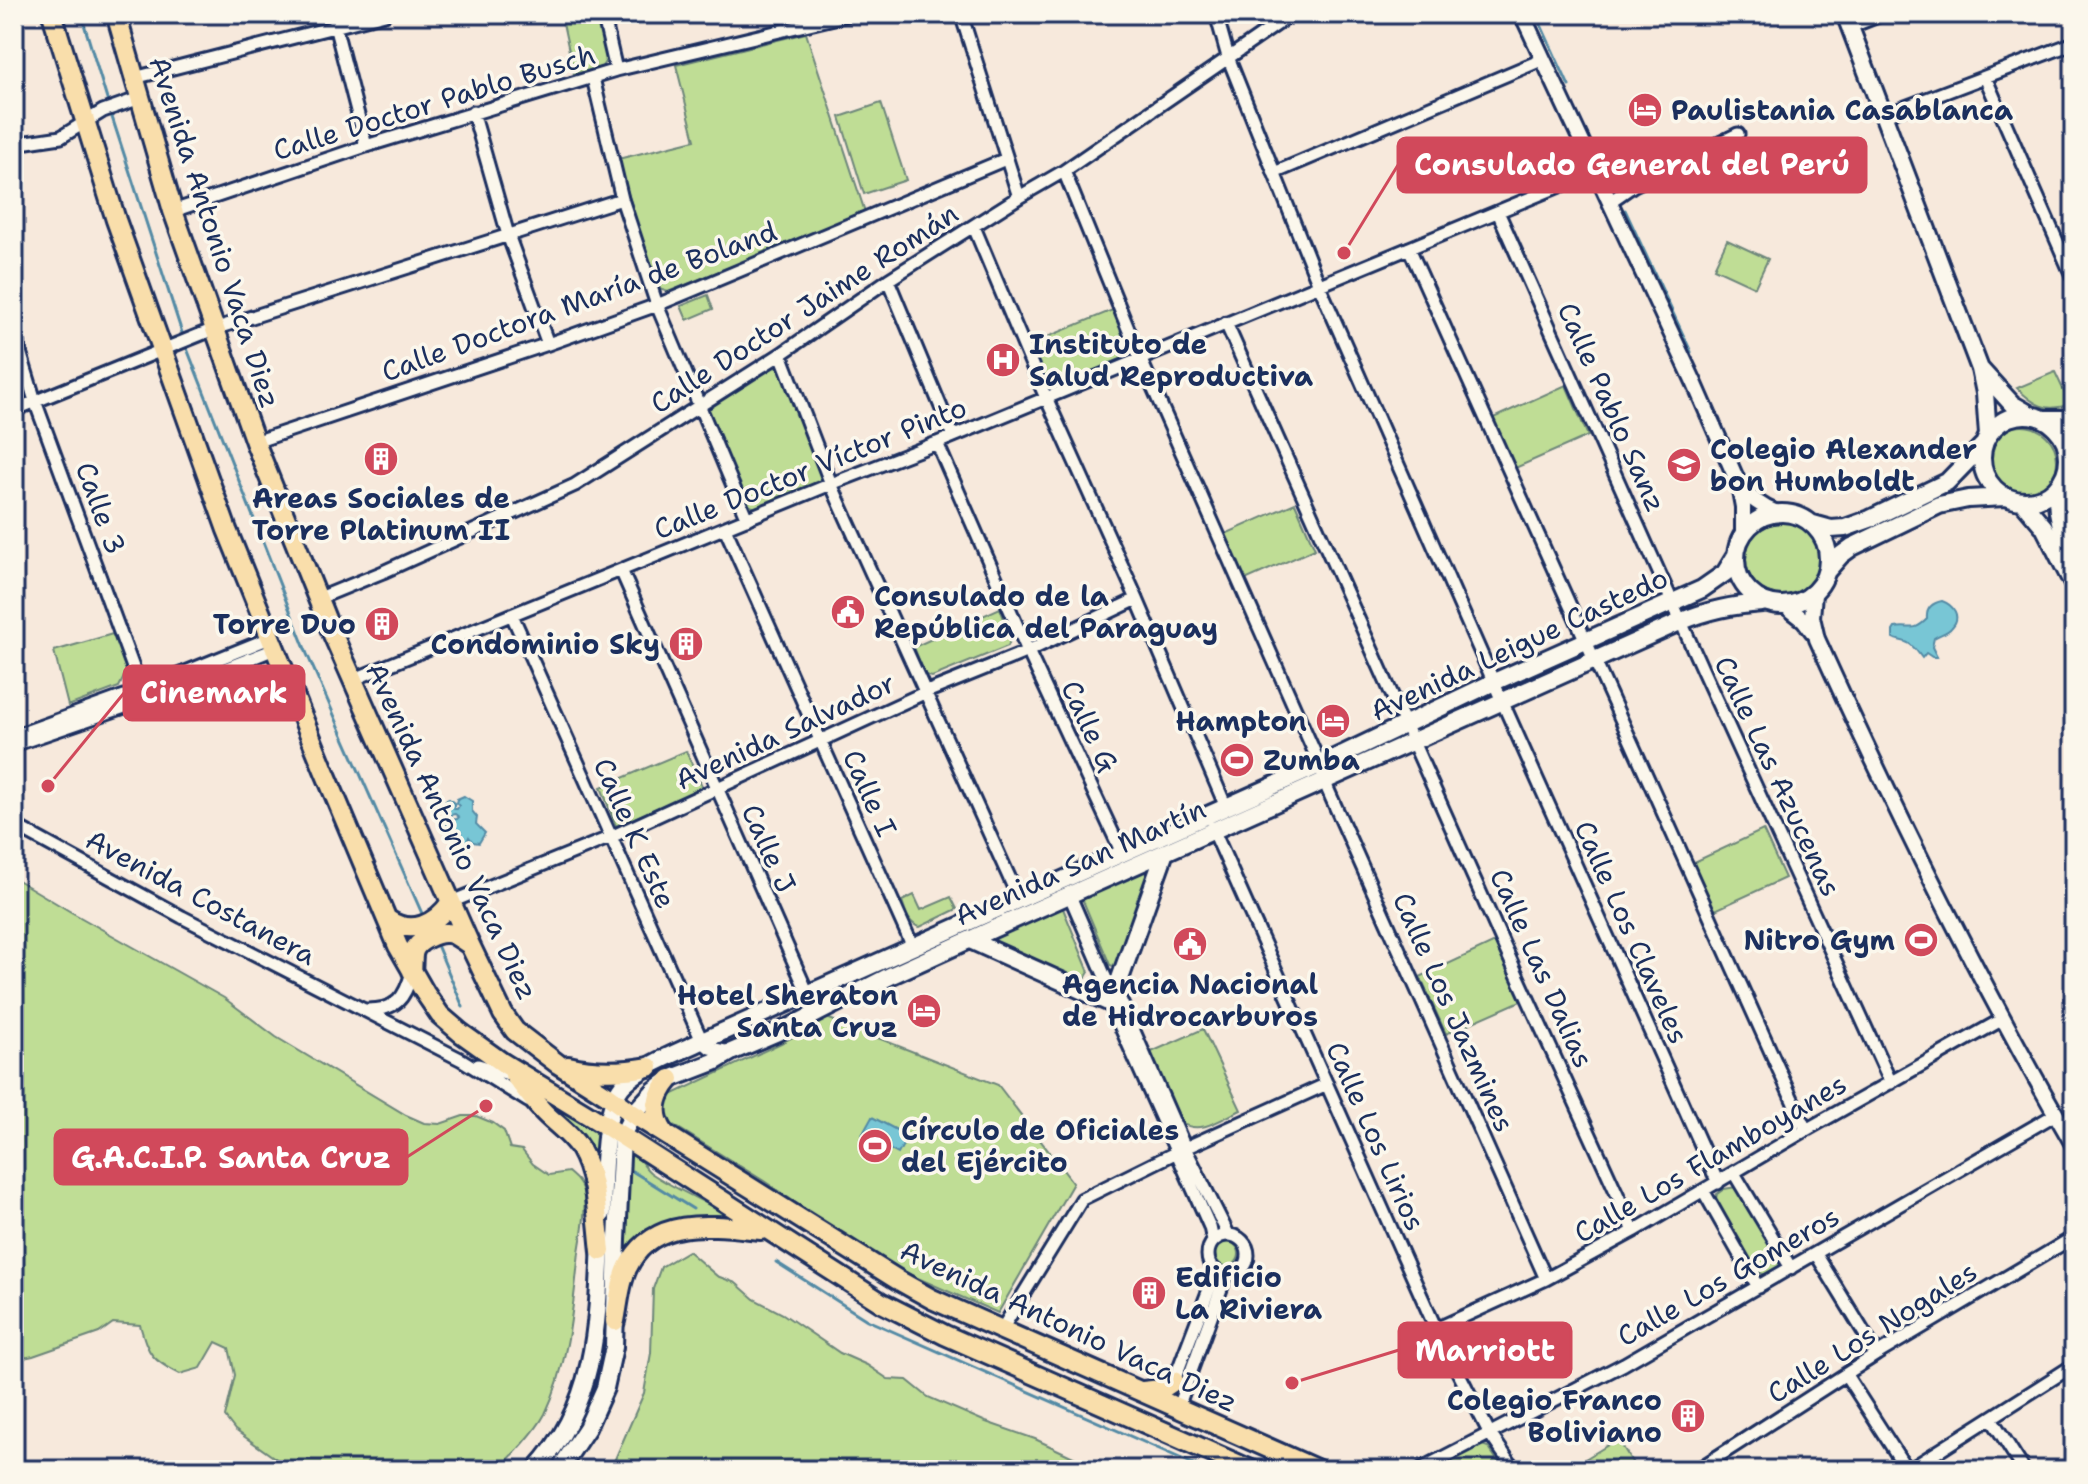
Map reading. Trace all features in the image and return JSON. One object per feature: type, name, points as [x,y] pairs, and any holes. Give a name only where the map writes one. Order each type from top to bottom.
[{"type":"highway","name":"Avenida Antonio Vaca Diez","points":[[52,14],[116,220],[165,349],[227,530],[387,919],[412,971],[440,1015],[509,1070],[539,1084],[615,1131],[869,1295],[945,1335],[1251,1470]]},
{"type":"highway","name":"Avenida Antonio Vaca Diez","points":[[116,14],[208,331],[352,680],[470,945],[503,1014],[515,1031],[633,1114],[871,1266],[932,1299],[1318,1470]]},
{"type":"highway","points":[[387,919],[404,928],[414,928],[435,919],[451,902]]},
{"type":"highway","points":[[412,971],[414,951],[419,942],[443,932],[451,933],[470,945]]},
{"type":"highway","points":[[558,1064],[601,1071],[649,1067]]},
{"type":"highway","points":[[509,1070],[542,1111],[576,1143],[586,1160],[601,1251]]},
{"type":"highway","points":[[665,1134],[656,1114],[660,1092],[670,1079]]},
{"type":"highway","points":[[615,1321],[623,1279],[631,1261],[644,1245],[661,1233],[689,1226],[767,1230]]},
{"type":"highway","points":[[945,1335],[983,1348],[991,1347],[1002,1329]]},
{"type":"highway","points":[[1143,1391],[1162,1389],[1174,1381]]},
{"type":"main road","points":[[1847,20],[1980,369],[1985,393],[1983,468],[1987,479],[2005,497]]},
{"type":"main road","points":[[1827,571],[1852,547],[1939,505],[1968,499],[2005,497],[2036,500],[2058,486],[2070,464],[2065,440],[2057,428],[2012,404],[1980,369]]},
{"type":"main road","points":[[1811,523],[1831,529],[1845,528],[1933,490],[1947,482],[1996,426],[2007,419],[2019,415],[2074,419]]},
{"type":"main road","points":[[2058,486],[2056,503],[2059,521],[2074,558]]},
{"type":"main road","points":[[2022,501],[2044,527],[2074,586]]},
{"type":"main road","points":[[1777,513],[1800,516],[1811,523],[1820,532],[1829,558],[1822,584],[1814,594],[1796,604],[1762,603],[1744,586],[1739,576],[1736,555],[1743,533],[1759,518],[1777,513]]},
{"type":"main road","name":"Avenida Leigue Castedo","points":[[1226,807],[1322,773],[1406,724],[1702,589],[1725,573],[1736,555]]},
{"type":"main road","name":"Avenida San Martín","points":[[702,1041],[808,994],[970,940],[1019,899],[1122,853],[1210,823],[1322,773],[1414,741],[1682,621],[1710,610],[1762,603]]},
{"type":"main road","name":"Avenida San Martín","points":[[615,1131],[670,1079],[714,1062],[819,1012],[888,968],[913,947],[1070,896],[1165,852],[1210,823],[1226,807]]},
{"type":"main road","points":[[970,940],[1111,991],[1165,852]]},
{"type":"main road","points":[[559,1470],[587,1428],[605,1388],[614,1347],[613,1099],[626,1082],[649,1067],[702,1041]]},
{"type":"main road","points":[[535,1470],[566,1428],[583,1389],[593,1353],[615,1131]]},
{"type":"street","points":[[134,78],[333,20],[385,14]]},
{"type":"street","points":[[603,14],[616,70]]},
{"type":"street","name":"Calle Doctor Pablo Busch","points":[[173,211],[366,146],[616,70],[851,14]]},
{"type":"street","points":[[961,14],[1019,197]]},
{"type":"street","name":"Calle Los Claveles","points":[[1216,14],[1228,57],[1319,285],[1718,1183]]},
{"type":"street","name":"Calle Doctor Jaime Román","points":[[317,599],[575,485],[781,354],[888,280],[1064,171],[1292,14]]},
{"type":"street","points":[[1522,14],[1690,372],[1739,485],[1743,533]]},
{"type":"street","points":[[1847,20],[1883,14]]},
{"type":"street","points":[[333,20],[366,146]]},
{"type":"street","points":[[1882,116],[2074,43]]},
{"type":"street","points":[[1274,173],[1544,59]]},
{"type":"street","points":[[1985,77],[2074,280]]},
{"type":"street","points":[[593,78],[622,199],[657,305],[747,519]]},
{"type":"street","points":[[14,144],[61,137],[103,111],[140,98]]},
{"type":"street","points":[[473,112],[508,235],[548,344]]},
{"type":"street","points":[[1611,201],[1634,185],[1738,134]]},
{"type":"street","name":"Calle Doctora María de Boland","points":[[255,442],[657,305],[1006,159]]},
{"type":"street","name":"Calle Los Jazmines","points":[[1064,171],[1140,358],[1546,1279]]},
{"type":"street","name":"Calle Doctor Víctor Pinto","points":[[352,680],[1596,171]]},
{"type":"street","points":[[14,410],[208,331],[622,199]]},
{"type":"street","name":"Calle Pablo Sanz","points":[[1498,212],[1682,621]]},
{"type":"street","points":[[974,227],[1226,807]]},
{"type":"street","points":[[1409,248],[1806,1130]]},
{"type":"street","points":[[888,280],[953,436]]},
{"type":"street","name":"Calle Las Dalias","points":[[1226,323],[1634,1231]]},
{"type":"street","name":"Calle 3","points":[[14,332],[35,401],[143,695]]},
{"type":"street","points":[[781,354],[831,484],[1019,899]]},
{"type":"street","name":"Calle G","points":[[937,443],[1028,651],[1122,853]]},
{"type":"street","points":[[1739,485],[1754,501],[1777,513]]},
{"type":"street","name":"Calle I","points":[[725,528],[913,947]]},
{"type":"street","name":"Calle J","points":[[621,570],[808,994],[819,1012]]},
{"type":"street","points":[[1814,594],[1812,617],[1817,639]]},
{"type":"street","name":"Avenida Salvador","points":[[451,902],[611,837],[924,693],[1028,651],[1137,599]]},
{"type":"street","points":[[1786,606],[1804,620],[1817,639],[1892,801],[2003,1019],[2074,1146]]},
{"type":"street","name":"Calle K Este","points":[[512,615],[702,1041]]},
{"type":"street","name":"Calle Las Azucenas","points":[[1682,621],[1891,1083]]},
{"type":"street","points":[[14,745],[272,644]]},
{"type":"street","points":[[14,736],[143,695]]},
{"type":"street","name":"Calle Los Lirios","points":[[1210,823],[1436,1329],[1490,1434],[1515,1470]]},
{"type":"street","name":"Avenida Costanera","points":[[14,825],[182,917],[462,1060]]},
{"type":"street","points":[[1070,896],[1180,1150],[1213,1241]]},
{"type":"street","points":[[366,1010],[379,1010],[400,1001],[412,971]]},
{"type":"street","name":"Calle Los Flamboyanes","points":[[1436,1329],[1546,1279],[1634,1231],[2003,1019]]},
{"type":"street","points":[[702,1041],[716,1050],[731,1052]]},
{"type":"street","points":[[462,1060],[509,1070]]},
{"type":"street","points":[[462,1060],[542,1111]]},
{"type":"street","points":[[1002,1329],[1082,1199],[1180,1150],[1327,1084]]},
{"type":"street","name":"Calle Los Gomeros","points":[[1419,1470],[1624,1364],[2056,1114]]},
{"type":"street","points":[[1180,1150],[1228,1234]]},
{"type":"street","points":[[1734,1173],[1791,1268]]},
{"type":"street","points":[[1704,1192],[1758,1287]]},
{"type":"street","points":[[1228,1234],[1243,1240],[1249,1255],[1247,1264],[1234,1274],[1221,1273],[1210,1264],[1208,1256],[1213,1241],[1228,1234]]},
{"type":"street","name":"Calle Los Nogales","points":[[1697,1470],[1877,1354],[2074,1237]]},
{"type":"street","points":[[1816,1254],[1877,1354]]},
{"type":"street","points":[[1172,1405],[1174,1381],[1221,1273]]},
{"type":"street","points":[[1172,1405],[1221,1273]]},
{"type":"street","points":[[1846,1375],[1908,1470],[2073,1367]]},
{"type":"street","points":[[1991,1418],[2024,1470]]},
{"type":"green space","points":[[561,14],[597,14],[607,58],[602,67],[574,74]]},
{"type":"green space","points":[[806,33],[865,212],[668,292],[656,288],[618,159],[695,140],[676,65]]},
{"type":"green space","points":[[881,103],[906,180],[864,194],[840,117]]},
{"type":"green space","points":[[1727,240],[1768,259],[1755,287],[1714,268]]},
{"type":"green space","points":[[708,295],[713,309],[687,320],[681,306]]},
{"type":"green space","points":[[1115,309],[1130,347],[1128,356],[1054,387],[1044,384],[1030,344]]},
{"type":"green space","points":[[773,367],[783,371],[823,472],[820,482],[755,508],[746,504],[708,411],[711,406]]},
{"type":"green space","points":[[2055,372],[2070,404],[2054,408],[2041,406],[2017,388]]},
{"type":"green space","points":[[1566,385],[1588,436],[1513,469],[1491,419]]},
{"type":"green space","points":[[2022,426],[2047,436],[2057,461],[2047,486],[2022,496],[1997,486],[1987,461],[1997,436]]},
{"type":"green space","points":[[1295,503],[1315,549],[1243,581],[1223,535]]},
{"type":"green space","points":[[1783,522],[1797,525],[1809,533],[1817,545],[1820,559],[1817,573],[1809,585],[1797,593],[1783,596],[1769,593],[1757,585],[1749,573],[1746,559],[1749,545],[1757,533],[1769,525]]},
{"type":"green space","points":[[1000,608],[1011,638],[1008,646],[932,677],[925,675],[914,647]]},
{"type":"green space","points":[[116,633],[128,669],[119,687],[68,706],[54,651]]},
{"type":"green space","points":[[686,751],[703,788],[616,826],[601,787]]},
{"type":"green space","points":[[1763,830],[1785,878],[1711,912],[1690,864]]},
{"type":"green space","points":[[1155,863],[1119,968],[1110,965],[1081,896]]},
{"type":"green space","points":[[14,878],[224,998],[276,1037],[406,1115],[424,1123],[440,1124],[463,1116],[476,1116],[504,1131],[510,1148],[522,1150],[533,1164],[549,1175],[568,1172],[577,1180],[583,1191],[584,1221],[569,1334],[560,1375],[541,1421],[497,1470],[292,1470],[235,1430],[225,1417],[235,1375],[229,1348],[216,1342],[201,1368],[180,1374],[152,1356],[140,1325],[113,1323],[99,1333],[14,1360]]},
{"type":"green space","points":[[914,895],[921,910],[951,897],[957,909],[920,927],[910,920],[902,901]]},
{"type":"green space","points":[[1062,906],[1089,972],[1086,977],[1080,979],[984,940]]},
{"type":"green space","points":[[1497,941],[1523,1000],[1446,1034],[1420,977]]},
{"type":"green space","name":"Círculo de Oficiales del Ejército","points":[[827,1018],[998,1085],[1073,1183],[998,1313],[906,1273],[863,1249],[764,1181],[667,1121],[664,1104],[669,1096]]},
{"type":"green space","points":[[1203,1029],[1241,1110],[1204,1127],[1196,1127],[1181,1123],[1149,1053]]},
{"type":"green space","points":[[538,1092],[600,1132],[597,1196]]},
{"type":"green space","points":[[628,1152],[662,1180],[738,1221],[675,1219],[649,1231],[623,1261]]},
{"type":"green space","points":[[1736,1187],[1778,1257],[1780,1270],[1769,1277],[1754,1270],[1715,1202],[1717,1194],[1724,1189]]},
{"type":"green space","points":[[1227,1242],[1238,1249],[1239,1254],[1232,1265],[1227,1266],[1216,1259],[1215,1254],[1222,1243]]},
{"type":"green space","points":[[688,1251],[717,1276],[736,1283],[754,1299],[888,1379],[907,1380],[928,1397],[1035,1439],[1101,1470],[607,1470],[612,1466],[644,1393],[651,1353],[653,1289],[661,1267]]},
{"type":"green space","points":[[1618,1439],[1637,1470],[1567,1470]]},
{"type":"green space","points":[[1482,1445],[1488,1447],[1504,1470],[1431,1470]]},
{"type":"water","points":[[1942,601],[1953,608],[1956,619],[1950,629],[1934,638],[1932,647],[1937,657],[1926,653],[1922,658],[1906,642],[1893,638],[1895,628],[1918,626],[1927,619],[1930,607]]},
{"type":"water","points":[[464,796],[472,801],[476,824],[485,833],[479,843],[469,837],[466,844],[461,845],[456,838],[461,832],[450,832],[447,825],[450,820],[459,817],[444,811],[445,801],[449,799],[457,809],[457,799]]},
{"type":"water","points":[[872,1117],[908,1136],[898,1154],[862,1135]]},
{"type":"waterway","points":[[81,14],[109,106]]},
{"type":"waterway","points":[[1536,14],[1569,86]]},
{"type":"waterway","points":[[111,114],[184,339]]},
{"type":"waterway","points":[[1625,210],[1691,352]]},
{"type":"waterway","points":[[186,346],[307,654],[424,918]]},
{"type":"waterway","points":[[437,945],[463,1007]]},
{"type":"waterway","points":[[632,1171],[693,1209]]},
{"type":"waterway","points":[[776,1262],[867,1320],[1207,1470]]},
{"type":"place","name":"Paulistania Casablanca","points":[[1645,110]]},
{"type":"place","name":"Consulado General del Perú","points":[[1344,253]]},
{"type":"place","name":"Instituto de Salud Reproductiva","points":[[1003,360]]},
{"type":"place","name":"Areas Sociales de Torre Platinum II","points":[[381,459]]},
{"type":"place","name":"Colegio Alexander bon Humboldt","points":[[1684,465]]},
{"type":"place","name":"Consulado de la República del Paraguay","points":[[848,612]]},
{"type":"place","name":"Torre Duo","points":[[382,624]]},
{"type":"place","name":"Condominio Sky","points":[[686,644]]},
{"type":"place","name":"Hampton","points":[[1333,721]]},
{"type":"place","name":"Zumba","points":[[1237,760]]},
{"type":"place","name":"Cinemark","points":[[48,786]]},
{"type":"place","name":"Nitro Gym","points":[[1921,940]]},
{"type":"place","name":"Agencia Nacional de Hidrocarburos","points":[[1190,944]]},
{"type":"place","name":"Hotel Sheraton Santa Cruz","points":[[924,1011]]},
{"type":"place","name":"G.A.C.I.P. Santa Cruz","points":[[486,1106]]},
{"type":"place","name":"Círculo de Oficiales del Ejército","points":[[875,1146]]},
{"type":"place","name":"Edificio La Riviera","points":[[1149,1293]]},
{"type":"place","name":"Marriott","points":[[1292,1383]]},
{"type":"place","name":"Colegio Franco Boliviano","points":[[1688,1416]]}]
